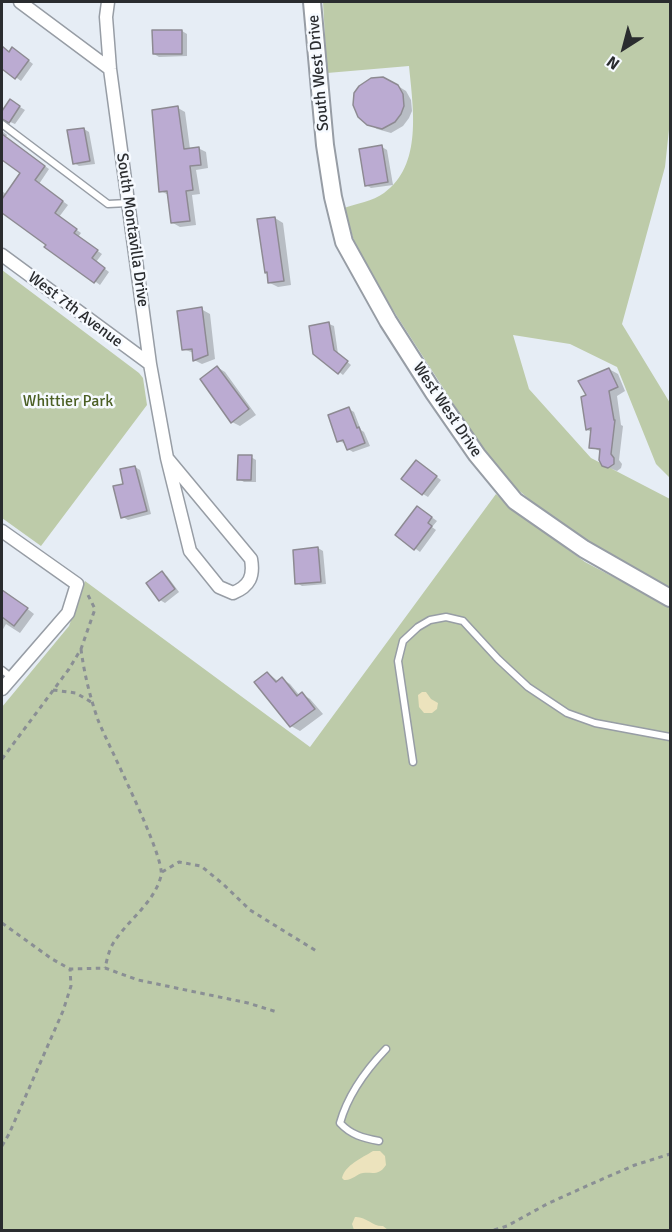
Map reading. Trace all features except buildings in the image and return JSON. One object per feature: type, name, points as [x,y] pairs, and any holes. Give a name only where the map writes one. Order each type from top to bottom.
[{"type":"street","points":[[20,2],[110,69]]},
{"type":"street","name":"South Montavilla Drive","points":[[108,2],[106,16],[110,69],[150,364],[167,458],[190,551],[219,586],[233,592],[243,589],[250,582],[254,572],[251,559],[167,458]]},
{"type":"street","name":"South West Drive","points":[[312,2],[325,145]]},
{"type":"street","name":"West West Drive","points":[[325,145],[333,196],[344,242],[388,321],[477,455],[515,501],[584,549],[670,598]]},
{"type":"street","name":"West 7th Avenue","points":[[2,255],[150,364]]},
{"type":"street","points":[[2,531],[76,584],[68,613],[6,674],[2,688]]},
{"type":"lane","points":[[2,124],[108,204],[128,203]]},
{"type":"lane","points":[[413,762],[398,661],[403,641],[418,627],[430,620],[446,617],[463,621],[528,687],[567,713],[595,723],[670,737]]},
{"type":"lane","points":[[379,1141],[348,1131],[340,1123],[345,1104],[369,1068],[386,1049]]},
{"type":"path","points":[[2,759],[81,649],[94,609],[87,592],[76,584]]},
{"type":"path","points":[[81,649],[83,669],[93,703],[130,794],[151,836],[162,872],[149,901],[112,944],[105,968]]},
{"type":"path","points":[[53,690],[76,693],[93,703]]},
{"type":"path","points":[[162,872],[179,862],[201,866],[250,910],[318,952]]},
{"type":"path","points":[[2,923],[70,969],[105,968],[138,980],[277,1011]]},
{"type":"path","points":[[2,1146],[63,1011],[71,986],[70,969]]},
{"type":"path","points":[[495,1230],[602,1179],[670,1154]]},
{"type":"green space","points":[[323,2],[670,2],[670,120],[665,167],[622,324],[670,403],[670,478],[656,464],[617,367],[570,344],[513,335],[529,389],[591,458],[670,499],[670,592],[560,525],[498,473],[382,293],[354,241],[344,208],[380,196],[396,181],[405,167],[413,135],[409,66],[327,73]]},
{"type":"green space","name":"Whittier Park","points":[[2,270],[139,373],[143,378],[147,405],[41,546],[2,518]]},
{"type":"green space","points":[[496,494],[511,508],[585,562],[670,607],[670,1230],[2,1230],[2,707],[69,626],[85,581],[310,747]]},
{"type":"sand","points":[[426,692],[438,703],[437,709],[432,713],[424,713],[419,707],[418,695]]},
{"type":"sand","points":[[373,1151],[380,1151],[385,1156],[386,1165],[381,1171],[363,1173],[347,1180],[342,1178],[350,1166]]},
{"type":"sand","points":[[355,1217],[363,1218],[388,1230],[354,1230],[352,1224]]}]
